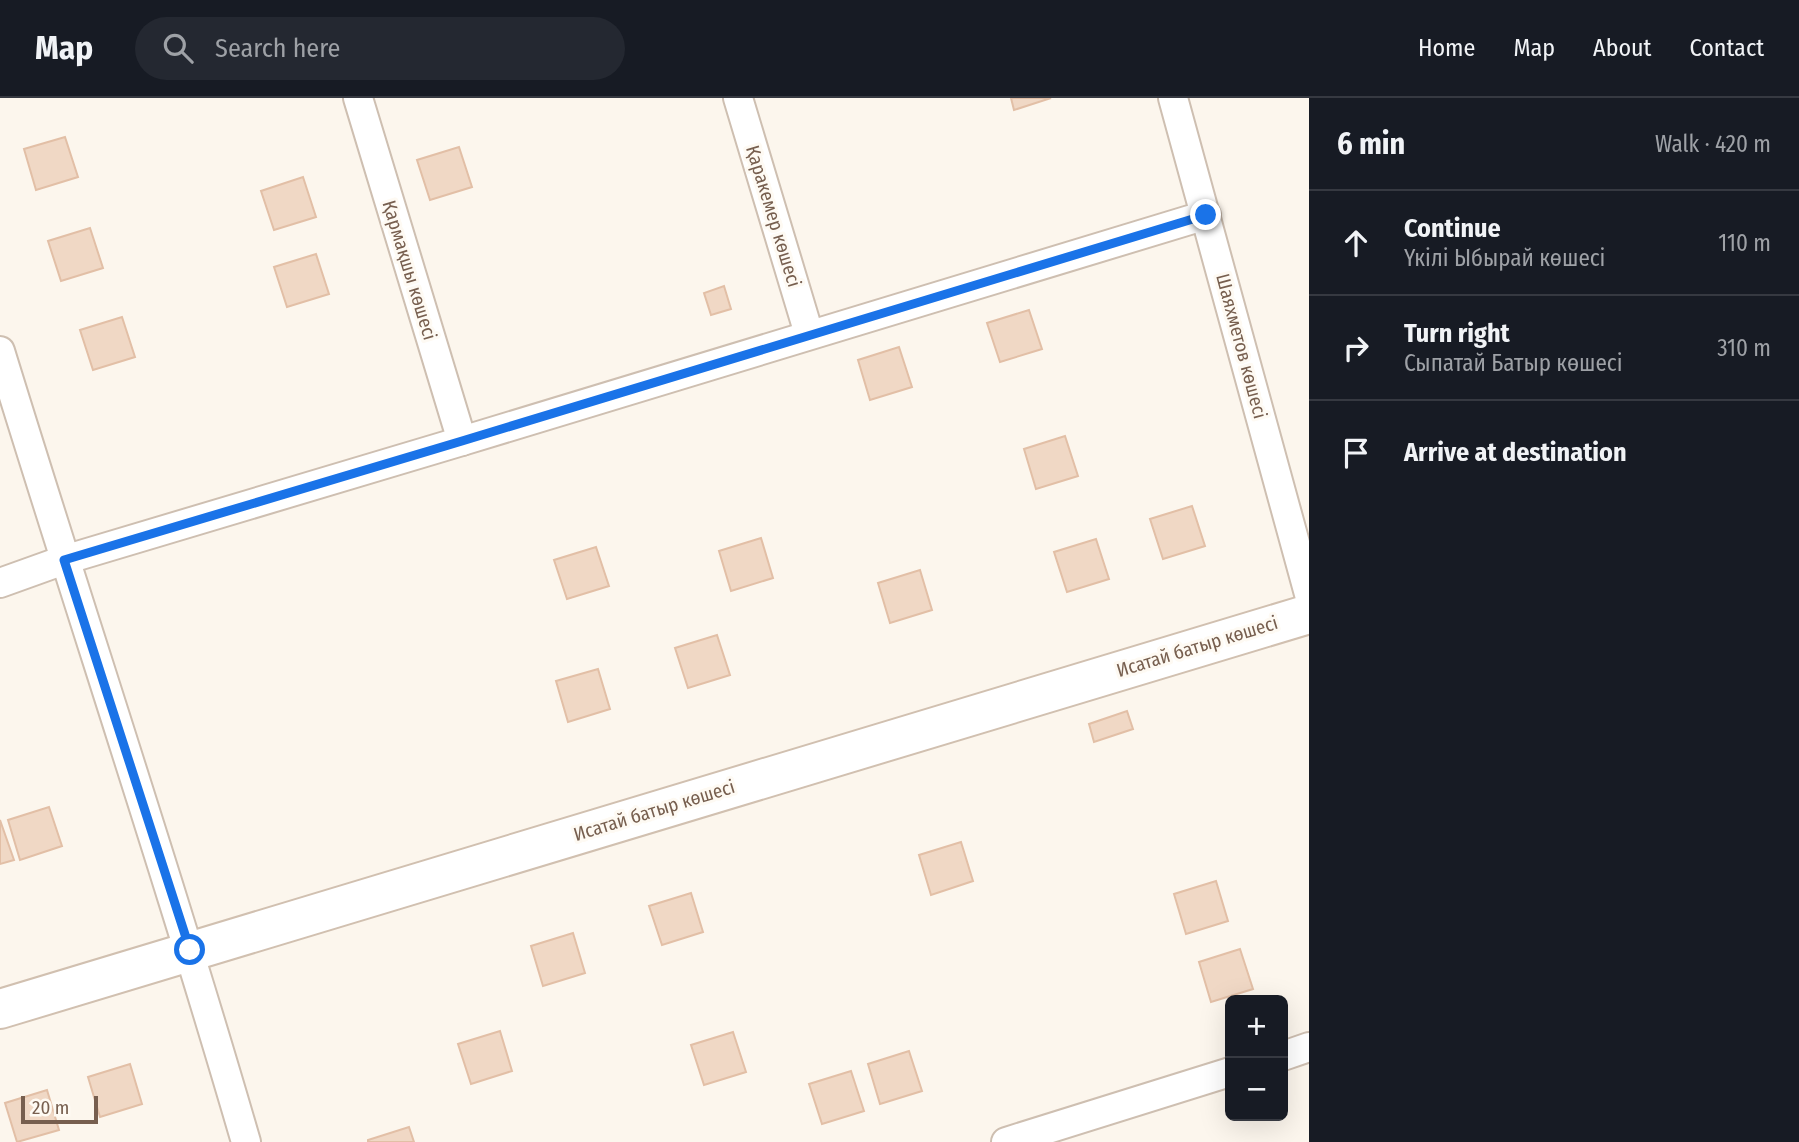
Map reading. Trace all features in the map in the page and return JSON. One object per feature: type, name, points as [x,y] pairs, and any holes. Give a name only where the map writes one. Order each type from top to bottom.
[{"type":"street","name":"Қармақшы көшесі","points":[[358,98],[462,441]]},
{"type":"street","name":"Қаракемер көшесі","points":[[738,98],[809,334]]},
{"type":"street","name":"Шаяхметов көшесі","points":[[1172,98],[1309,594]]},
{"type":"street","points":[[0,583],[64,560],[1206,215]]},
{"type":"street","points":[[0,351],[64,560],[190,950],[246,1142]]},
{"type":"street","name":"Исатай батыр көшесі","points":[[0,1009],[1309,614]]},
{"type":"street","points":[[1288,1054],[1309,1047]]},
{"type":"street","points":[[1006,1142],[1225,1074]]},
{"type":"building","points":[[1011,98],[1051,98],[1014,110]]},
{"type":"building","points":[[65,137],[78,177],[36,190],[24,149]]},
{"type":"building","points":[[459,147],[472,187],[430,200],[417,160]]},
{"type":"building","points":[[303,177],[316,217],[274,230],[261,191]]},
{"type":"building","points":[[90,228],[103,268],[61,281],[48,241]]},
{"type":"building","points":[[316,254],[329,294],[287,307],[274,267]]},
{"type":"building","points":[[724,286],[731,309],[711,315],[704,293]]},
{"type":"building","points":[[1029,310],[1042,349],[1000,362],[987,323]]},
{"type":"building","points":[[122,317],[135,357],[93,370],[80,330]]},
{"type":"building","points":[[899,347],[912,387],[870,400],[858,360]]},
{"type":"building","points":[[1065,436],[1078,476],[1036,489],[1024,449]]},
{"type":"building","points":[[1192,506],[1205,546],[1163,559],[1150,519]]},
{"type":"building","points":[[761,538],[773,578],[731,591],[719,551]]},
{"type":"building","points":[[1096,539],[1109,579],[1067,592],[1054,552]]},
{"type":"building","points":[[596,547],[609,586],[567,599],[554,560]]},
{"type":"building","points":[[920,570],[932,610],[890,623],[878,583]]},
{"type":"building","points":[[717,635],[730,675],[688,688],[675,648]]},
{"type":"building","points":[[598,669],[610,709],[568,722],[556,681]]},
{"type":"building","points":[[1127,711],[1133,729],[1094,742],[1089,724]]},
{"type":"building","points":[[49,807],[62,846],[20,860],[8,820]]},
{"type":"building","points":[[0,820],[14,860],[0,864]]},
{"type":"building","points":[[961,842],[973,881],[931,895],[919,855]]},
{"type":"building","points":[[1216,881],[1228,921],[1186,934],[1174,894]]},
{"type":"building","points":[[691,893],[703,932],[662,945],[649,906]]},
{"type":"building","points":[[573,933],[585,973],[543,986],[531,946]]},
{"type":"building","points":[[1240,949],[1253,989],[1225,995],[1225,998],[1211,1002],[1199,962]]},
{"type":"building","points":[[500,1031],[512,1071],[471,1084],[458,1044]]},
{"type":"building","points":[[733,1032],[746,1072],[704,1085],[691,1045]]},
{"type":"building","points":[[909,1051],[922,1091],[880,1104],[868,1064]]},
{"type":"building","points":[[130,1064],[142,1104],[100,1117],[88,1077]]},
{"type":"building","points":[[851,1071],[864,1111],[822,1124],[809,1084]]},
{"type":"building","points":[[47,1090],[59,1130],[17,1142],[5,1103]]},
{"type":"building","points":[[409,1127],[414,1142],[368,1142],[368,1140]]},
{"type":"route","points":[[190,950],[64,560],[1206,215]]}]
